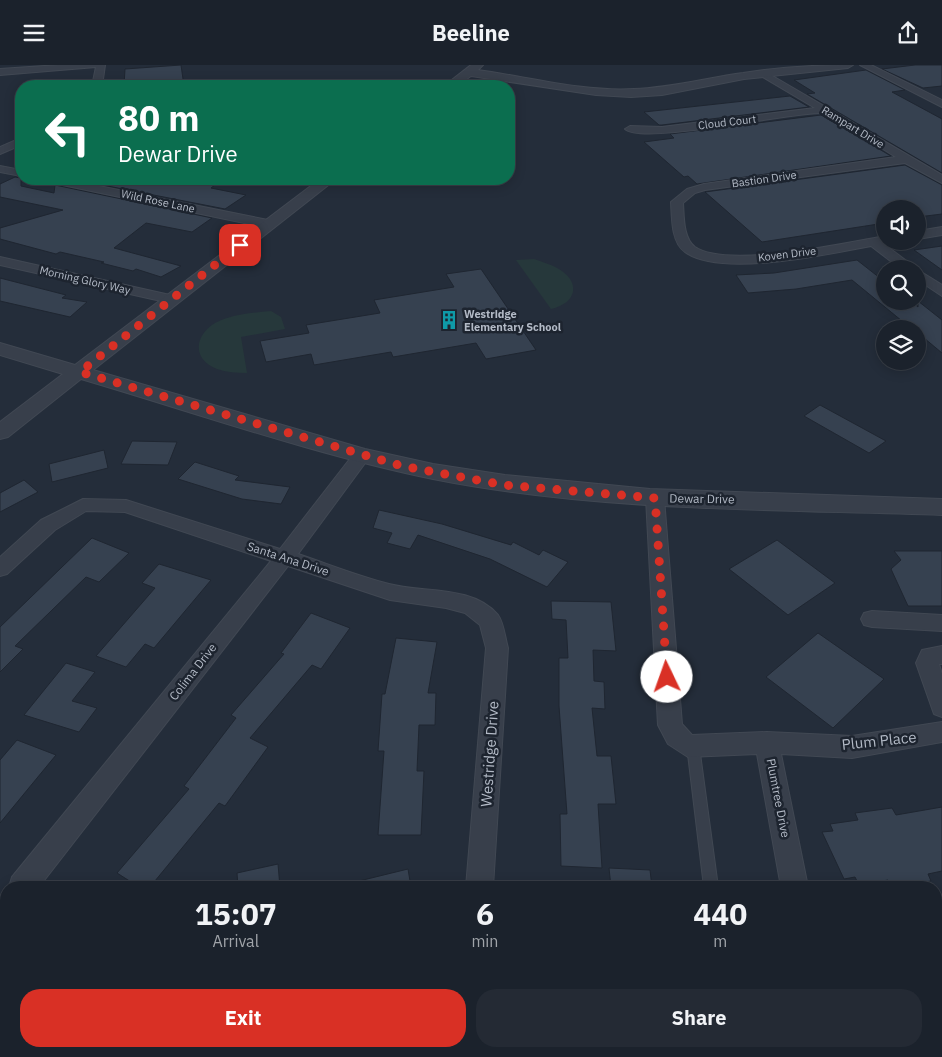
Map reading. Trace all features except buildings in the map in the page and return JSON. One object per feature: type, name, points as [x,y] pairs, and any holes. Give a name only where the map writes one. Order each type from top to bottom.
[{"type":"street","points":[[0,72],[95,65]]},
{"type":"street","points":[[98,80],[101,65]]},
{"type":"street","points":[[458,80],[478,65]]},
{"type":"street","points":[[468,72],[596,91],[631,93],[662,91],[764,74],[848,65]]},
{"type":"street","points":[[864,65],[941,103]]},
{"type":"street","name":"Rampart Drive","points":[[764,74],[942,180]]},
{"type":"street","name":"Cloud Court","points":[[630,129],[662,130],[824,110]]},
{"type":"street","points":[[0,151],[15,144]]},
{"type":"street","name":"Bastion Drive","points":[[690,250],[681,239],[676,202],[691,191],[907,159]]},
{"type":"street","points":[[0,169],[15,172]]},
{"type":"street","name":"Wild Rose Lane","points":[[77,185],[268,224]]},
{"type":"street","points":[[0,432],[80,372],[170,299],[321,185]]},
{"type":"street","points":[[926,234],[942,231]]},
{"type":"street","name":"Koven Drive","points":[[690,250],[710,259],[734,260],[876,241]]},
{"type":"street","points":[[889,250],[900,260]]},
{"type":"street","name":"Morning Glory Way","points":[[0,261],[170,299]]},
{"type":"street","points":[[926,280],[942,292]]},
{"type":"street","name":"Dewar Drive","points":[[0,349],[362,455],[410,467],[504,485],[655,498],[816,501],[942,507]]},
{"type":"street","name":"Colima Drive","points":[[27,881],[284,558],[362,455]]},
{"type":"street","points":[[655,498],[670,725],[676,737],[688,746],[693,746]]},
{"type":"street","name":"Santa Ana Drive","points":[[0,569],[48,525],[83,505],[126,506],[390,592],[446,600],[472,607],[490,621]]},
{"type":"street","points":[[872,619],[942,623]]},
{"type":"street","name":"Westridge Drive","points":[[480,881],[497,648],[490,621]]},
{"type":"street","points":[[942,655],[930,656],[927,663],[942,707]]},
{"type":"street","name":"Plum Place","points":[[768,743],[852,747],[936,733]]},
{"type":"street","name":"Plumtree Drive","points":[[693,746],[768,743],[794,881]]},
{"type":"lane","points":[[693,746],[710,881]]},
{"type":"shaded area","points":[[534,259],[557,268],[570,279],[573,291],[567,302],[551,309],[516,260]]},
{"type":"shaded area","points":[[271,311],[281,317],[285,329],[241,337],[247,373],[217,369],[203,359],[199,347],[200,341],[208,328],[215,323],[235,316]]},
{"type":"place","name":"Westridge Elementary School","points":[[449,320]]},
{"type":"route","points":[[240,245],[80,372],[402,466],[504,485],[655,498],[667,677]]}]
